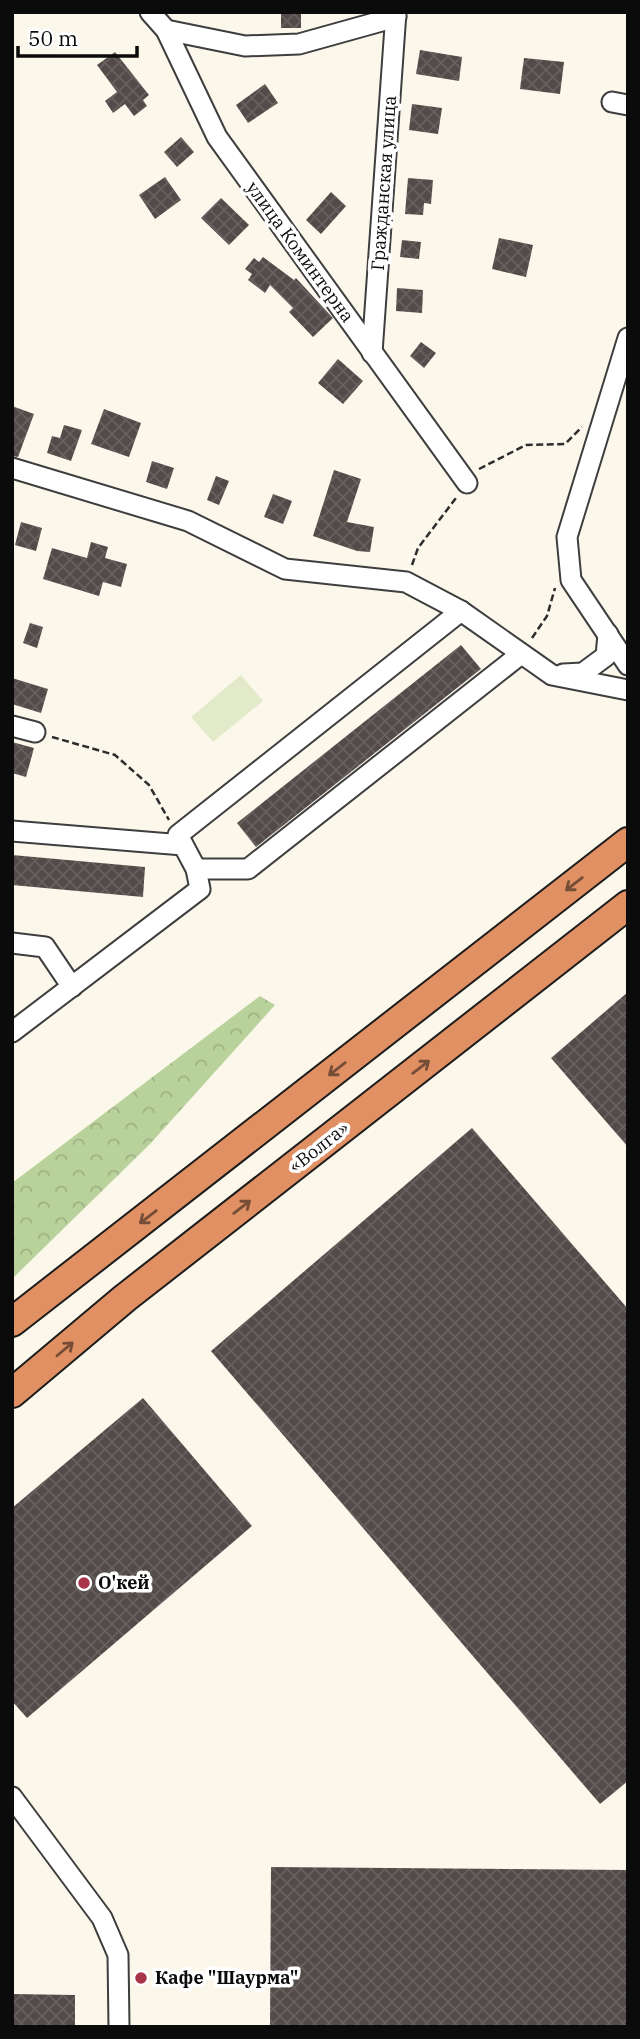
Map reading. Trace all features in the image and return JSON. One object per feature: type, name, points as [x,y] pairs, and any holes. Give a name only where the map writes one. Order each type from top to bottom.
[{"type":"highway","points":[[12,1322],[628,842]]},
{"type":"highway","name":"«Волга»","points":[[12,1392],[125,1298],[628,905]]},
{"type":"street","name":"улица Коминтерна","points":[[150,12],[166,30],[217,137],[467,483]]},
{"type":"street","points":[[166,30],[245,46],[299,44],[396,15]]},
{"type":"street","name":"Гражданская улица","points":[[372,353],[396,15]]},
{"type":"street","points":[[627,663],[571,580],[567,537],[628,338]]},
{"type":"street","points":[[607,403],[628,404]]},
{"type":"street","points":[[12,468],[188,521],[285,569],[406,582],[461,611],[552,676],[628,690]]},
{"type":"street","points":[[12,831],[180,840],[461,611]]},
{"type":"street","points":[[552,676],[583,673],[606,656],[608,634]]},
{"type":"street","points":[[196,869],[248,869],[521,653]]},
{"type":"street","points":[[12,726],[35,732]]},
{"type":"street","points":[[12,1032],[200,889],[196,869],[180,840]]},
{"type":"street","points":[[12,943],[45,947],[72,987]]},
{"type":"street","points":[[12,1797],[103,1918],[118,1955],[119,2027]]},
{"type":"path","points":[[406,582],[418,548],[467,483],[472,472],[526,445],[565,444],[607,403]]},
{"type":"path","points":[[521,653],[547,616],[558,579]]},
{"type":"path","points":[[35,732],[115,755],[149,786],[180,840]]},
{"type":"green space","points":[[241,675],[263,701],[213,742],[191,717]]},
{"type":"green space","points":[[260,996],[275,1005],[150,1144],[12,1279],[12,1183]]},
{"type":"building","points":[[281,12],[301,12],[301,28],[281,28]]},
{"type":"building","points":[[420,50],[462,57],[459,81],[416,74]]},
{"type":"building","points":[[115,52],[149,95],[143,100],[147,106],[134,116],[125,104],[113,113],[105,101],[117,92],[97,65]]},
{"type":"building","points":[[524,58],[564,62],[560,94],[520,89]]},
{"type":"building","points":[[265,84],[278,103],[248,123],[236,105]]},
{"type":"building","points":[[412,104],[442,108],[438,134],[409,130]]},
{"type":"building","points":[[181,137],[194,152],[177,167],[164,152]]},
{"type":"building","points":[[165,177],[181,200],[155,219],[139,195]]},
{"type":"building","points":[[408,178],[433,180],[431,204],[424,203],[423,215],[405,214]]},
{"type":"building","points":[[331,192],[346,206],[321,234],[306,220]]},
{"type":"building","points":[[221,198],[249,225],[229,245],[201,218]]},
{"type":"building","points":[[499,238],[533,245],[526,277],[492,269]]},
{"type":"building","points":[[402,240],[421,242],[419,259],[400,257]]},
{"type":"building","points":[[263,257],[294,280],[296,278],[333,318],[313,337],[289,312],[293,308],[270,285],[265,293],[248,280],[252,274],[245,269],[254,258],[259,262]]},
{"type":"building","points":[[397,288],[423,290],[422,313],[396,311]]},
{"type":"building","points":[[421,342],[436,353],[424,368],[410,356]]},
{"type":"building","points":[[338,359],[363,381],[343,404],[318,383]]},
{"type":"building","points":[[12,406],[34,414],[18,457],[12,456]]},
{"type":"building","points":[[104,409],[141,423],[129,457],[91,444]]},
{"type":"building","points":[[64,425],[82,430],[71,461],[47,453],[52,436],[60,438]]},
{"type":"building","points":[[152,461],[174,468],[167,489],[146,482]]},
{"type":"building","points":[[334,470],[361,479],[347,522],[374,527],[370,552],[357,551],[313,536]]},
{"type":"building","points":[[216,476],[229,481],[219,505],[207,500]]},
{"type":"building","points":[[273,494],[292,501],[283,524],[264,517]]},
{"type":"building","points":[[21,522],[42,528],[36,551],[15,545]]},
{"type":"building","points":[[91,542],[108,547],[105,558],[127,564],[121,587],[103,582],[99,596],[43,579],[52,548],[87,558]]},
{"type":"building","points":[[30,623],[43,627],[37,648],[23,643]]},
{"type":"building","points":[[461,645],[481,669],[256,847],[237,823]]},
{"type":"building","points":[[12,678],[48,689],[41,713],[12,704]]},
{"type":"building","points":[[12,742],[34,748],[26,777],[12,773]]},
{"type":"building","points":[[12,855],[145,867],[143,897],[12,885]]},
{"type":"building","points":[[628,992],[628,1147],[551,1058]]},
{"type":"building","points":[[472,1128],[628,1309],[628,1781],[600,1804],[211,1351]]},
{"type":"building","points":[[143,1398],[252,1526],[27,1718],[12,1701],[12,1508]]},
{"type":"building","points":[[271,1867],[628,1870],[628,2027],[270,2027]]},
{"type":"building","points":[[12,1994],[75,1995],[75,2027],[12,2027]]},
{"type":"place","name":"О'кей","points":[[84,1583]]},
{"type":"place","name":"Кафе \"Шаурма\"","points":[[141,1978]]}]
